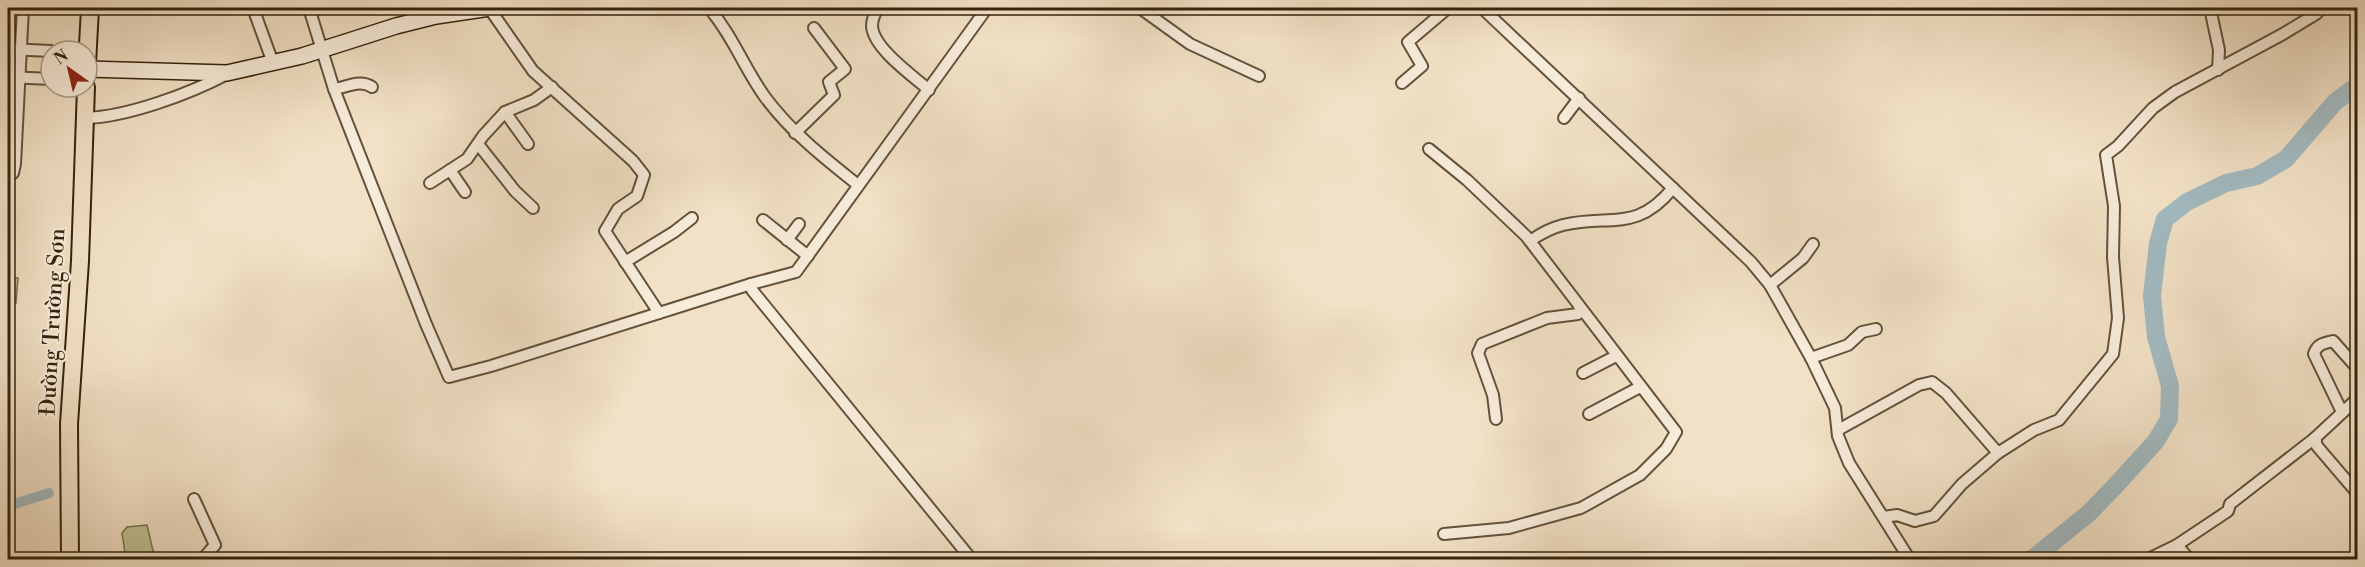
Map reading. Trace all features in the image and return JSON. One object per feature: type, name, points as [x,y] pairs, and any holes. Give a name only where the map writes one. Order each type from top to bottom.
[{"type":"highway","points":[[88,39],[90,8]]},
{"type":"highway","name":"Đường Trường Sơn","points":[[70,560],[69,424],[80,261],[86,99]]},
{"type":"main road","points":[[99,69],[228,73],[321,50],[436,16],[489,8]]},
{"type":"street","points":[[8,177],[13,173],[15,164],[23,8]]},
{"type":"street","points":[[253,8],[273,63]]},
{"type":"street","points":[[309,8],[334,89],[449,377],[796,272],[987,8]]},
{"type":"street","points":[[489,8],[525,61],[633,161],[644,175],[638,196],[618,209],[605,231],[658,313]]},
{"type":"street","points":[[709,8],[727,30],[766,98],[795,133],[858,185]]},
{"type":"street","points":[[878,8],[872,24],[881,47],[929,90]]},
{"type":"street","points":[[1140,8],[1196,47],[1259,76]]},
{"type":"street","points":[[1402,83],[1422,66],[1408,42],[1448,8]]},
{"type":"street","points":[[1482,8],[1751,262],[1770,285],[1811,358],[1835,408],[1838,430],[1849,463],[1910,560]]},
{"type":"street","points":[[2210,8],[2219,50],[2218,70]]},
{"type":"street","points":[[1884,517],[1897,515],[1915,520],[1934,516],[1962,484],[1998,453],[2034,430],[2059,420],[2113,354],[2118,318],[2113,257],[2114,206],[2106,155],[2118,146],[2153,108],[2175,92],[2291,29],[2322,8]]},
{"type":"street","points":[[795,133],[834,95],[829,82],[844,69],[814,28]]},
{"type":"street","points":[[8,48],[39,50]]},
{"type":"street","points":[[85,118],[100,118],[140,108],[187,92],[228,73]]},
{"type":"street","points":[[8,77],[39,78]]},
{"type":"street","points":[[334,89],[360,82],[365,82],[372,87]]},
{"type":"street","points":[[430,183],[467,159],[505,112],[534,100],[552,87]]},
{"type":"street","points":[[1564,118],[1579,98]]},
{"type":"street","points":[[505,112],[528,144]]},
{"type":"street","points":[[478,144],[515,191],[533,208]]},
{"type":"street","points":[[1429,149],[1467,180],[1530,241],[1676,432],[1666,449],[1640,475],[1581,508],[1509,528],[1444,534]]},
{"type":"street","points":[[450,170],[465,192]]},
{"type":"street","points":[[1530,241],[1549,230],[1564,225],[1636,217],[1661,202],[1673,188]]},
{"type":"street","points":[[625,262],[674,232],[692,218]]},
{"type":"street","points":[[763,220],[808,256]]},
{"type":"street","points":[[787,240],[799,224]]},
{"type":"street","points":[[1770,285],[1803,258],[1814,244]]},
{"type":"street","points":[[751,284],[752,290],[972,560]]},
{"type":"street","points":[[1496,419],[1493,395],[1478,353],[1482,344],[1547,318],[1578,314],[1581,310],[1579,306]]},
{"type":"street","points":[[1811,358],[1848,345],[1862,332],[1876,329]]},
{"type":"street","points":[[2342,412],[2314,354],[2316,348],[2324,342],[2333,341],[2358,369]]},
{"type":"street","points":[[1582,372],[1616,356]]},
{"type":"street","points":[[1838,430],[1919,385],[1932,382],[1946,393],[1998,453]]},
{"type":"street","points":[[1589,414],[1640,387]]},
{"type":"street","points":[[2146,560],[2177,545],[2228,511],[2230,504],[2315,438],[2358,398]]},
{"type":"street","points":[[2315,438],[2317,446],[2358,494]]},
{"type":"street","points":[[194,499],[215,545],[202,560]]},
{"type":"street","points":[[2177,545],[2190,560]]},
{"type":"green space","points":[[8,277],[18,278],[16,303],[8,303]]},
{"type":"green space","points":[[147,525],[155,559],[126,559],[122,533],[127,527]]},
{"type":"water","points":[[2357,177],[2358,236],[2352,221]]},
{"type":"waterway","points":[[2031,560],[2089,513],[2156,441],[2169,419],[2170,386],[2156,337],[2152,296],[2158,243],[2165,219],[2187,202],[2226,183],[2257,176],[2286,159],[2335,102],[2358,85]]},
{"type":"waterway","points":[[8,506],[49,493]]}]
